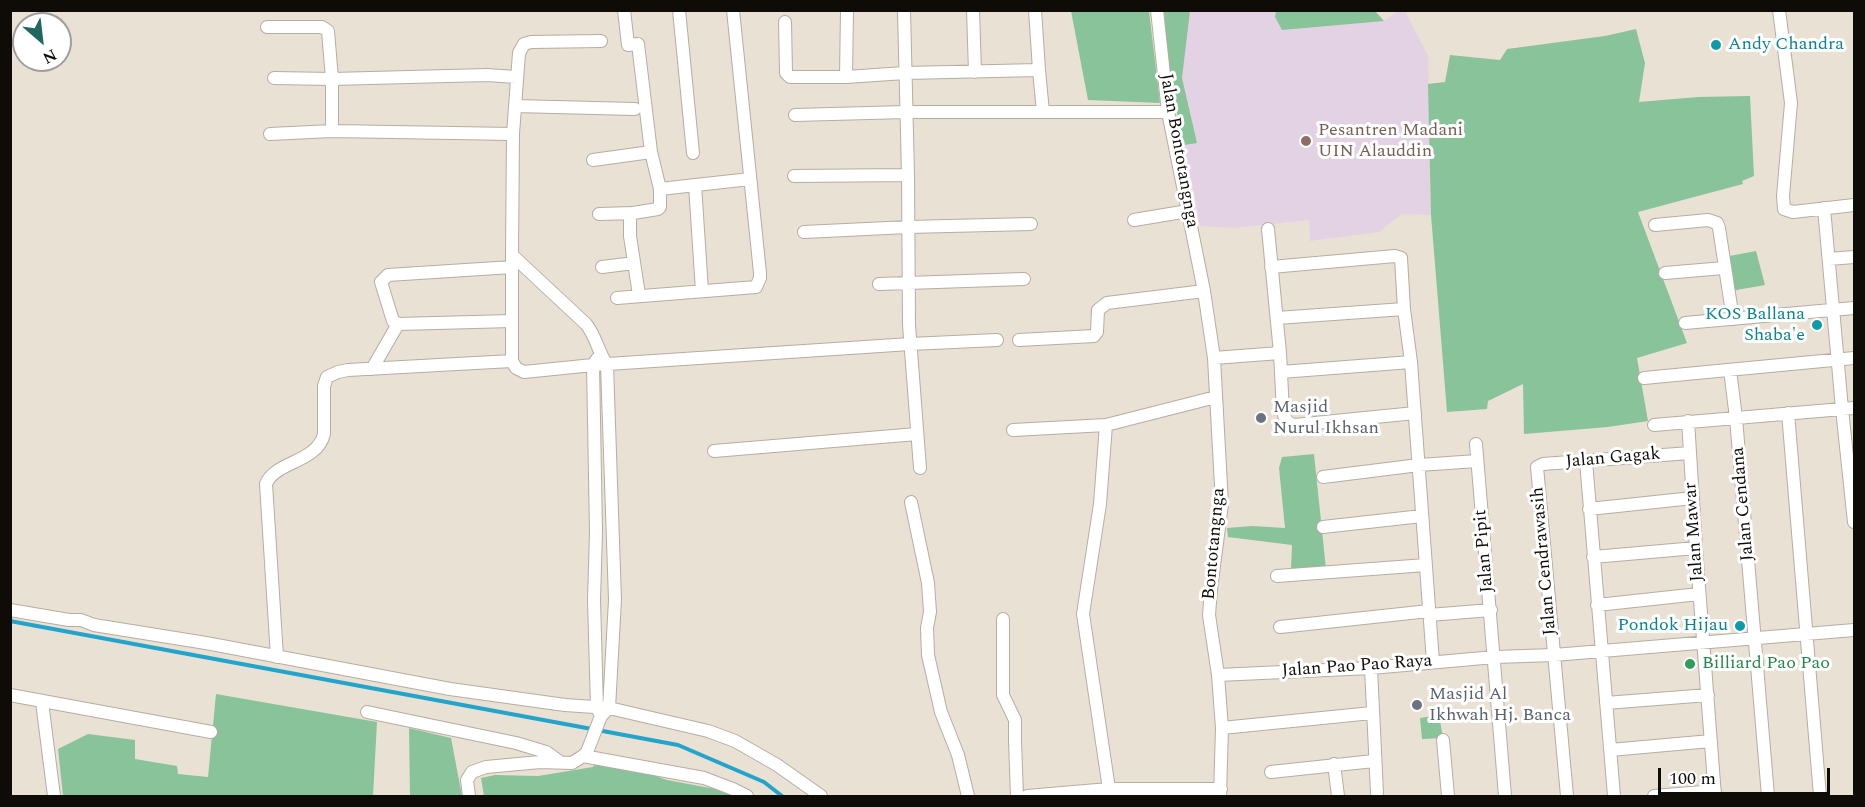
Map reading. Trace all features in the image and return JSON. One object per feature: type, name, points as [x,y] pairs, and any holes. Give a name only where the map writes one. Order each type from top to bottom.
[{"type":"street","points":[[599,214],[630,213],[660,207],[660,189],[651,152],[638,44],[628,45],[624,10]]},
{"type":"street","points":[[679,10],[693,153]]},
{"type":"street","points":[[617,298],[756,287],[758,284],[760,273],[733,10]]},
{"type":"street","points":[[846,77],[847,10]]},
{"type":"street","points":[[903,10],[910,344],[920,468]]},
{"type":"street","points":[[973,10],[975,72]]},
{"type":"street","points":[[1035,10],[1043,112]]},
{"type":"street","name":"Jalan Bontotangnga","points":[[1157,10],[1168,112],[1204,291]]},
{"type":"street","points":[[1779,10],[1791,103],[1784,205],[1787,211],[1793,212],[1854,205]]},
{"type":"street","points":[[785,22],[786,73],[790,77],[1039,70]]},
{"type":"street","points":[[267,27],[322,27],[326,29],[332,79],[332,131]]},
{"type":"street","points":[[602,41],[531,42],[524,44],[519,52],[513,134],[512,361],[516,368],[524,372],[600,361],[997,340]]},
{"type":"street","points":[[274,78],[332,79],[487,75],[516,77]]},
{"type":"street","points":[[515,106],[635,109]]},
{"type":"street","points":[[795,115],[906,112],[1168,112]]},
{"type":"street","points":[[270,134],[332,131],[513,134]]},
{"type":"street","points":[[593,159],[651,152]]},
{"type":"street","points":[[794,176],[908,175]]},
{"type":"street","points":[[660,189],[750,179]]},
{"type":"street","points":[[695,185],[702,291]]},
{"type":"street","points":[[1824,208],[1837,361],[1848,409],[1854,519]]},
{"type":"street","points":[[1134,220],[1188,211]]},
{"type":"street","points":[[630,213],[630,236],[639,295]]},
{"type":"street","points":[[1655,225],[1714,221],[1719,228],[1733,319]]},
{"type":"street","points":[[804,232],[1030,224]]},
{"type":"street","points":[[1268,229],[1280,353],[1283,412],[1286,420],[1290,424],[1415,413]]},
{"type":"street","points":[[1272,267],[1397,256],[1402,261],[1433,662]]},
{"type":"street","points":[[1829,259],[1854,257]]},
{"type":"street","points":[[469,796],[467,780],[472,772],[481,768],[540,762],[572,763],[585,754],[602,713],[615,600],[600,361],[592,331],[586,324],[512,261],[388,275],[381,282],[393,321],[398,324],[512,321]]},
{"type":"street","points":[[602,267],[634,263]]},
{"type":"street","points":[[1665,273],[1724,268]]},
{"type":"street","points":[[879,284],[1024,279]]},
{"type":"street","points":[[1019,340],[1095,336],[1098,310],[1107,303],[1204,291]]},
{"type":"street","name":"Bontotangnga","points":[[1204,291],[1214,358],[1222,504],[1209,615],[1218,675],[1222,728],[1220,793]]},
{"type":"street","points":[[1685,323],[1854,308]]},
{"type":"street","points":[[1277,318],[1404,309]]},
{"type":"street","points":[[372,369],[398,324]]},
{"type":"street","points":[[1214,358],[1280,353]]},
{"type":"street","points":[[1644,378],[1854,358]]},
{"type":"street","points":[[277,657],[266,489],[268,480],[322,442],[324,386],[327,377],[338,372],[372,369],[512,361]]},
{"type":"street","points":[[600,361],[594,600],[602,713]]},
{"type":"street","points":[[1281,372],[1411,362]]},
{"type":"street","name":"Jalan Cendana","points":[[1730,370],[1768,796]]},
{"type":"street","points":[[1013,430],[1106,425],[1216,397]]},
{"type":"street","points":[[1654,425],[1848,409]]},
{"type":"street","points":[[1788,413],[1820,796]]},
{"type":"street","name":"Jalan Mawar","points":[[1688,421],[1715,794]]},
{"type":"street","points":[[1106,425],[1100,504],[1083,614],[1108,789]]},
{"type":"street","points":[[714,451],[917,434]]},
{"type":"street","name":"Jalan Pipit","points":[[1476,444],[1505,796]]},
{"type":"street","name":"Jalan Gagak","points":[[1537,467],[1690,453]]},
{"type":"street","points":[[1323,477],[1419,465],[1477,461]]},
{"type":"street","points":[[1586,461],[1614,796]]},
{"type":"street","name":"Jalan Cendrawasih","points":[[1537,467],[1567,796]]},
{"type":"street","points":[[1589,508],[1693,498]]},
{"type":"street","points":[[911,502],[928,583],[930,612],[927,628],[928,656],[938,702],[958,755],[968,796]]},
{"type":"street","points":[[1323,527],[1422,516]]},
{"type":"street","points":[[1593,557],[1696,548]]},
{"type":"street","points":[[1276,576],[1426,565]]},
{"type":"street","points":[[1597,606],[1699,594]]},
{"type":"street","points":[[594,600],[615,600]]},
{"type":"street","points":[[10,610],[81,620],[94,625],[206,643],[450,689],[565,705],[722,736],[777,765],[821,796]]},
{"type":"street","points":[[1280,627],[1429,613],[1491,610]]},
{"type":"street","points":[[1003,618],[1003,695],[1015,720],[1017,796]]},
{"type":"street","name":"Jalan Pao Pao Raya","points":[[1218,675],[1371,668],[1854,630]]},
{"type":"street","points":[[1371,668],[1377,793]]},
{"type":"street","points":[[1606,703],[1708,694]]},
{"type":"street","points":[[10,695],[211,732]]},
{"type":"street","points":[[42,702],[54,796]]},
{"type":"street","points":[[367,712],[527,746],[546,752],[561,763]]},
{"type":"street","points":[[1222,728],[1372,713]]},
{"type":"street","points":[[1443,740],[1448,796]]},
{"type":"street","points":[[1610,750],[1711,741]]},
{"type":"street","points":[[585,754],[704,778],[747,796]]},
{"type":"street","points":[[1271,771],[1374,761]]},
{"type":"street","points":[[1334,764],[1338,796]]},
{"type":"street","points":[[1028,796],[1108,789],[1220,793]]},
{"type":"street","points":[[1654,796],[1715,794]]},
{"type":"shaded area","name":"Pesantren Madani UIN Alauddin","points":[[1163,11],[1276,11],[1275,17],[1384,21],[1398,11],[1405,11],[1428,56],[1431,215],[1402,214],[1379,232],[1310,241],[1309,220],[1234,228],[1200,226],[1169,76]]},
{"type":"green space","points":[[1071,11],[1149,11],[1160,103],[1088,100]]},
{"type":"green space","points":[[1164,11],[1190,11],[1182,78],[1197,143],[1184,145],[1169,76]]},
{"type":"green space","points":[[1276,11],[1375,11],[1384,21],[1282,30],[1275,17]]},
{"type":"green space","points":[[1636,29],[1645,63],[1639,102],[1698,97],[1750,96],[1754,176],[1742,181],[1743,184],[1638,212],[1687,343],[1637,358],[1648,421],[1524,434],[1523,384],[1488,401],[1487,409],[1447,412],[1431,215],[1428,84],[1445,82],[1450,55],[1500,60],[1507,49],[1605,36]]},
{"type":"green space","points":[[1756,251],[1765,285],[1731,291],[1724,257]]},
{"type":"green space","points":[[1314,454],[1326,569],[1291,569],[1292,545],[1228,537],[1227,528],[1252,526],[1285,528],[1279,468],[1282,457]]},
{"type":"green space","points":[[216,694],[377,722],[373,796],[63,796],[58,749],[88,734],[135,740],[135,759],[177,766],[178,774],[208,777]]},
{"type":"green space","points":[[1439,715],[1443,738],[1422,739],[1420,718]]},
{"type":"green space","points":[[409,728],[451,738],[462,796],[410,796]]},
{"type":"green space","points":[[600,756],[667,780],[737,793],[742,796],[484,796],[481,778],[495,775],[538,776],[593,767]]},
{"type":"waterway","points":[[10,621],[678,745],[764,782],[782,796]]},
{"type":"place","name":"Andy Chandra","points":[[1716,45]]},
{"type":"place","name":"Pesantren Madani UIN Alauddin","points":[[1306,141]]},
{"type":"place","name":"KOS Ballana Shaba'e","points":[[1817,325]]},
{"type":"place","name":"Masjid Nurul Ikhsan","points":[[1261,418]]},
{"type":"place","name":"Pondok Hijau","points":[[1740,626]]},
{"type":"place","name":"Billiard Pao Pao","points":[[1690,664]]},
{"type":"place","name":"Masjid Al Ikhwah Hj. Banca","points":[[1417,705]]}]
